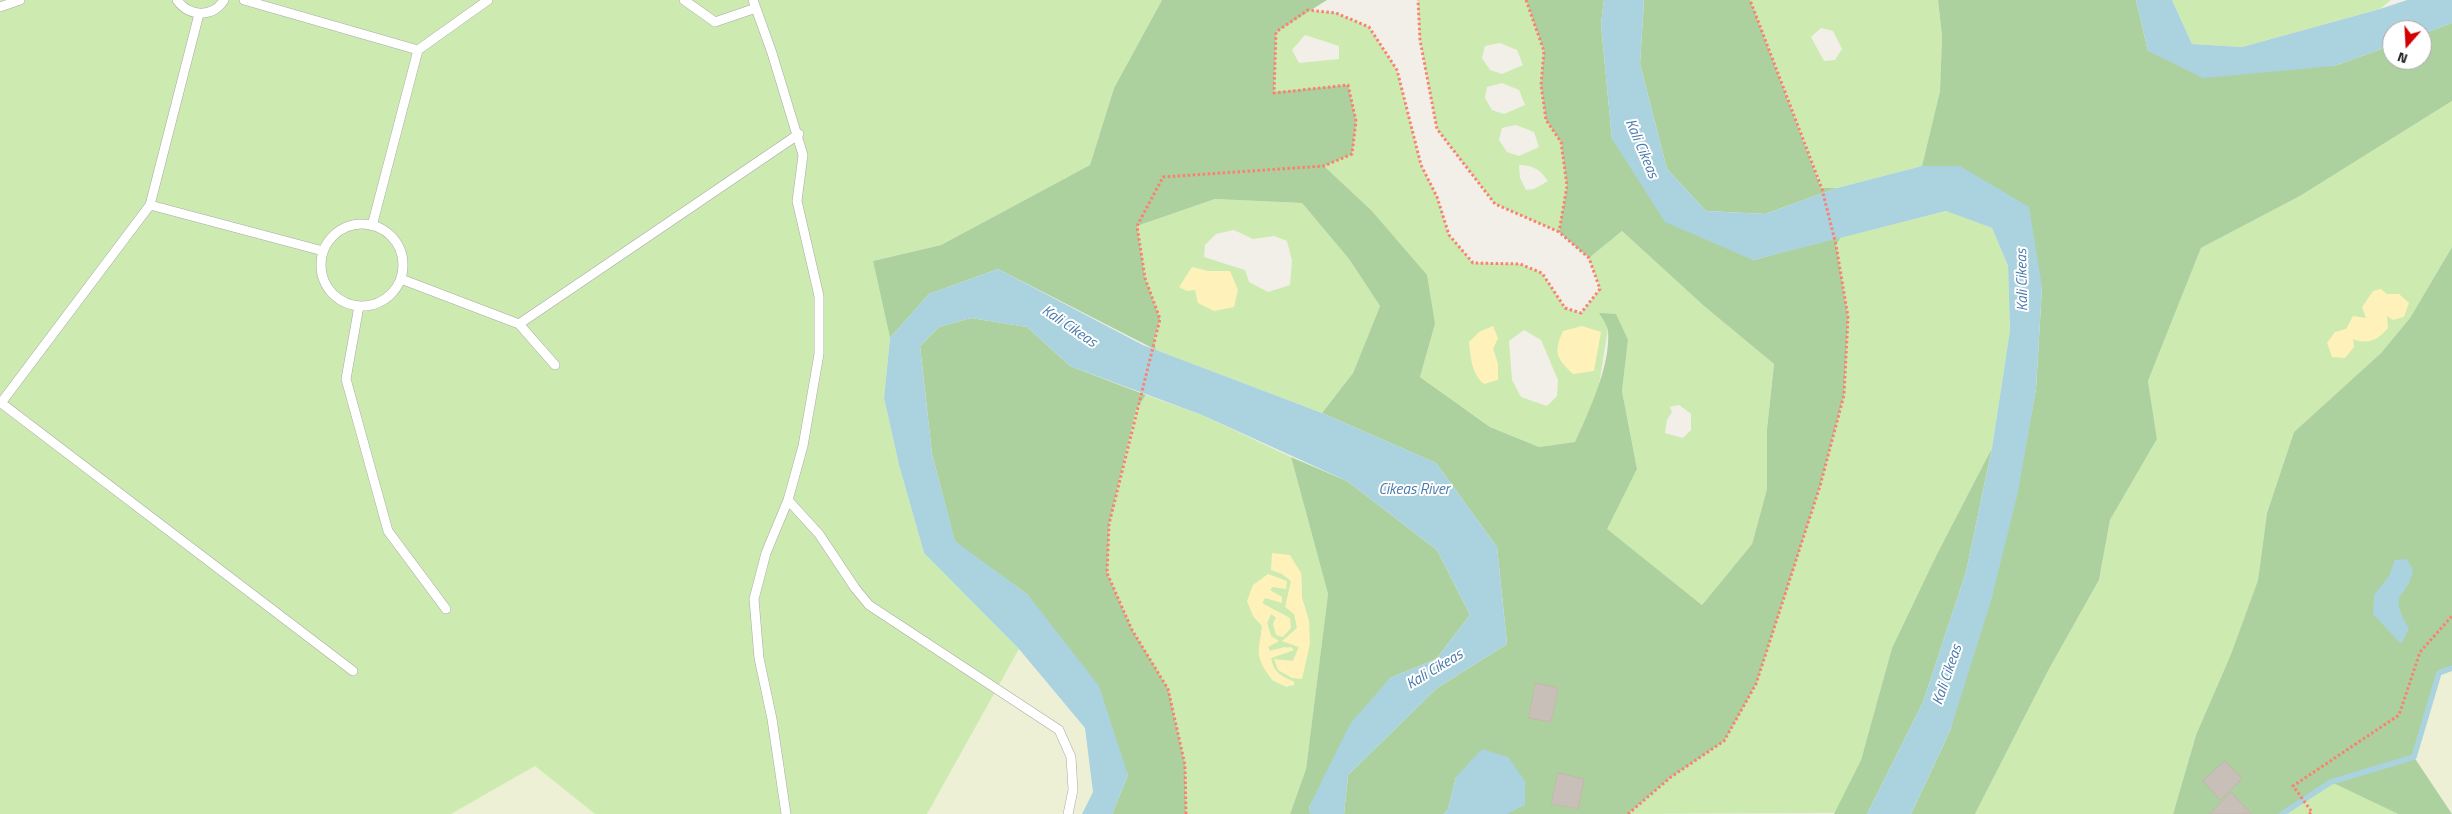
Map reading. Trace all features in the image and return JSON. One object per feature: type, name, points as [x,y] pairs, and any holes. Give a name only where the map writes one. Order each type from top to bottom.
[{"type":"lane","points":[[0,6],[20,0]]},
{"type":"lane","points":[[177,0],[187,10],[199,14],[211,12],[224,0]]},
{"type":"lane","points":[[244,0],[418,50]]},
{"type":"lane","points":[[372,226],[418,50],[488,0]]},
{"type":"lane","points":[[684,0],[715,22],[754,4],[799,134],[803,155],[797,201],[819,296],[819,354],[803,446],[788,500],[766,553],[754,599],[760,658],[772,719],[786,814]]},
{"type":"lane","points":[[199,14],[150,205],[0,402],[353,671]]},
{"type":"lane","points":[[519,324],[799,134]]},
{"type":"lane","points":[[150,205],[323,251]]},
{"type":"lane","points":[[357,225],[372,226],[384,231],[394,240],[401,252],[403,265],[401,279],[385,299],[372,305],[359,306],[344,302],[332,294],[324,281],[321,266],[323,251],[331,239],[343,229],[357,225]]},
{"type":"lane","points":[[401,279],[519,324],[555,365]]},
{"type":"lane","points":[[359,306],[346,379],[388,531],[446,609]]},
{"type":"lane","points":[[788,500],[819,534],[855,588],[869,605],[1059,730],[1072,757],[1073,790],[1068,814]]},
{"type":"path","points":[[1186,814],[1185,765],[1168,689],[1132,630],[1107,573],[1109,524],[1136,409],[1160,319],[1145,278],[1137,226],[1163,177],[1324,166],[1352,154],[1356,121],[1348,85],[1274,92],[1276,32],[1308,10],[1336,12],[1369,27],[1397,70],[1420,165],[1437,196],[1449,235],[1473,263],[1520,264],[1542,273],[1565,308],[1581,313],[1600,289],[1589,258],[1559,232],[1495,204],[1437,129],[1420,40],[1418,0]]},
{"type":"path","points":[[1526,0],[1544,51],[1541,85],[1546,120],[1561,142],[1567,186],[1559,232]]},
{"type":"path","points":[[1628,814],[1671,777],[1724,741],[1756,684],[1820,486],[1844,395],[1848,317],[1836,245],[1822,189],[1750,0]]},
{"type":"path","points":[[2311,813],[2293,786],[2399,716],[2420,652],[2452,616]]},
{"type":"green space","points":[[0,0],[1162,0],[1114,88],[1090,165],[941,245],[873,261],[890,338],[884,398],[899,465],[924,553],[1019,649],[927,814],[595,814],[535,766],[451,814],[0,814]]},
{"type":"green space","points":[[1162,0],[1327,0],[1276,32],[1274,92],[1348,85],[1356,121],[1352,154],[1324,166],[1371,210],[1427,275],[1435,324],[1420,377],[1490,427],[1539,447],[1575,442],[1598,388],[1606,358],[1608,330],[1599,313],[1616,314],[1628,340],[1622,391],[1637,469],[1607,529],[1702,605],[1752,544],[1767,489],[1767,429],[1774,364],[1704,306],[1622,231],[1589,258],[1559,232],[1567,186],[1561,142],[1546,120],[1541,85],[1544,51],[1526,0],[1604,0],[1601,24],[1612,139],[1753,260],[1841,237],[1836,245],[1848,317],[1844,395],[1820,486],[1756,684],[1724,741],[1671,777],[1628,814],[1507,814],[1456,777],[1448,809],[1444,814],[1344,814],[1348,775],[1437,688],[1507,644],[1497,547],[1436,463],[1322,413],[1353,373],[1380,306],[1349,259],[1302,203],[1215,199],[1137,226],[1145,278],[1160,319],[1154,340],[1156,350],[998,269],[929,294],[890,338],[873,261],[941,245],[1090,165],[1114,88]],"holes":[[[1536,684],[1558,688],[1551,722],[1529,717]],[[1558,774],[1584,779],[1577,809],[1552,804]]]},
{"type":"green space","points":[[1418,0],[1526,0],[1544,51],[1541,85],[1546,120],[1561,142],[1567,186],[1559,232],[1495,204],[1437,129],[1420,40]],"holes":[[[1500,43],[1517,50],[1523,65],[1502,74],[1490,70],[1482,58],[1485,46]],[[1502,83],[1519,90],[1525,105],[1504,114],[1492,110],[1485,98],[1487,87]],[[1516,125],[1534,132],[1539,147],[1519,156],[1507,152],[1499,140],[1502,128]],[[1519,165],[1524,165],[1536,169],[1548,181],[1534,189],[1526,190],[1520,178]]]},
{"type":"green space","points":[[1644,0],[1750,0],[1821,188],[1837,188],[1765,214],[1706,211],[1667,169],[1640,64]]},
{"type":"green space","points":[[1750,0],[1938,0],[1942,36],[1940,91],[1922,166],[1837,188],[1822,189]],"holes":[[[1821,28],[1833,31],[1842,49],[1835,60],[1824,61],[1811,37]]]},
{"type":"green space","points":[[1938,0],[2136,0],[2148,51],[2334,66],[2382,49],[2382,70],[2432,70],[2432,30],[2452,23],[2452,101],[2300,196],[2201,248],[2148,381],[2157,439],[2110,520],[2099,580],[2049,669],[1975,814],[1911,814],[1950,731],[2017,492],[2036,389],[2042,287],[1960,166],[1922,166],[1940,91],[1942,36]]},
{"type":"green space","points":[[2172,0],[2391,0],[2380,9],[2242,47],[2192,44]]},
{"type":"green space","points":[[1308,10],[1336,13],[1369,27],[1397,70],[1421,165],[1437,197],[1449,235],[1473,263],[1520,264],[1542,273],[1565,308],[1581,313],[1600,289],[1589,258],[1622,231],[1704,306],[1774,364],[1767,429],[1767,489],[1752,544],[1702,605],[1606,529],[1637,469],[1622,391],[1628,340],[1608,329],[1598,391],[1575,442],[1539,447],[1490,427],[1420,377],[1435,324],[1371,210],[1324,166],[1274,93],[1276,32]],"holes":[[[1305,35],[1339,46],[1339,59],[1299,63],[1292,50]],[[1493,327],[1493,349],[1498,364],[1479,332]],[[1524,330],[1541,340],[1558,380],[1557,396],[1547,406],[1521,397],[1512,380],[1509,341]],[[1679,405],[1691,414],[1691,430],[1683,438],[1665,433],[1667,420],[1672,412],[1670,407]]]},
{"type":"green space","points":[[2452,101],[2452,247],[2410,318],[2381,353],[2294,432],[2267,513],[2258,580],[2231,654],[2196,735],[2173,814],[1975,814],[2049,669],[2099,580],[2110,520],[2157,439],[2148,381],[2201,248],[2300,196]]},
{"type":"green space","points":[[1215,199],[1302,203],[1349,259],[1380,306],[1353,373],[1322,413],[1156,350],[1154,340],[1160,319],[1145,278],[1137,226]],"holes":[[[1234,230],[1253,239],[1274,236],[1287,241],[1292,261],[1290,285],[1268,292],[1249,282],[1245,270],[1204,257],[1205,245],[1216,234]],[[1192,267],[1207,271],[1230,271],[1198,303]]]},
{"type":"green space","points":[[1947,211],[1992,228],[2008,266],[2010,330],[1992,448],[1937,554],[1892,648],[1861,760],[1836,813],[1628,814],[1671,777],[1789,579],[1820,486],[1844,395],[1848,317],[1836,245],[1841,237]]},
{"type":"green space","points":[[2452,247],[2452,668],[2439,673],[2414,757],[2452,814],[2398,814],[2331,782],[2282,814],[2173,814],[2196,735],[2231,654],[2258,580],[2267,513],[2294,432],[2381,353],[2410,318]]},
{"type":"green space","points":[[971,318],[1027,327],[1070,366],[1146,395],[1136,409],[1109,524],[1107,573],[1132,630],[1168,689],[1185,765],[1186,814],[1112,814],[1128,775],[1028,595],[955,542],[932,454],[920,346],[939,327]]},
{"type":"green space","points":[[1146,395],[1202,415],[1291,457],[1328,594],[1306,769],[1290,814],[1186,814],[1185,765],[1132,630],[1107,573],[1109,524],[1136,409]],"holes":[[[1301,573],[1302,598],[1309,621],[1292,678],[1275,660],[1293,661],[1299,647],[1283,641],[1297,628],[1291,581],[1282,574]],[[1268,574],[1272,587],[1262,603],[1291,628],[1271,614],[1267,623],[1271,636],[1268,647],[1270,651],[1285,647],[1293,650],[1271,658],[1278,673],[1294,682],[1287,687],[1272,680],[1259,656],[1262,625],[1253,616]]]},
{"type":"green space","points":[[1992,448],[1966,572],[1923,702],[1867,814],[1834,814],[1861,760],[1892,648],[1937,554]]},
{"type":"green space","points":[[1291,457],[1347,481],[1437,550],[1470,615],[1436,659],[1390,678],[1309,807],[1311,814],[1290,814],[1306,769],[1328,594]]},
{"type":"green space","points":[[1019,649],[1085,728],[1093,793],[1082,814],[927,814]]},
{"type":"green space","points":[[2452,668],[2452,813],[2414,757],[2439,673]]},
{"type":"green space","points":[[535,766],[595,814],[451,814]]},
{"type":"green space","points":[[2331,782],[2398,814],[2282,814]]},
{"type":"sand","points":[[1192,267],[1207,271],[1230,271],[1238,290],[1234,307],[1214,311],[1198,303],[1195,290],[1187,291],[1179,287]]},
{"type":"sand","points":[[2381,289],[2387,294],[2399,294],[2409,303],[2404,317],[2393,320],[2387,316],[2388,328],[2380,336],[2363,342],[2353,339],[2354,347],[2345,358],[2332,357],[2327,343],[2335,332],[2346,329],[2353,316],[2366,318],[2362,307],[2373,291]]},
{"type":"sand","points":[[1493,326],[1498,338],[1493,349],[1498,364],[1498,380],[1484,384],[1474,370],[1469,342],[1479,332]]},
{"type":"sand","points":[[1582,326],[1601,332],[1594,371],[1573,374],[1560,360],[1558,345],[1563,331]]},
{"type":"sand","points":[[1272,553],[1290,555],[1301,573],[1302,598],[1309,621],[1310,644],[1302,679],[1292,678],[1278,670],[1274,659],[1293,661],[1299,647],[1282,641],[1297,628],[1294,614],[1285,607],[1291,581],[1282,574],[1271,570]]},
{"type":"sand","points":[[1268,574],[1287,581],[1286,589],[1272,587],[1270,590],[1282,597],[1282,603],[1265,598],[1262,603],[1290,618],[1291,628],[1283,637],[1276,635],[1273,624],[1276,617],[1271,614],[1267,623],[1271,636],[1279,641],[1268,647],[1269,651],[1291,647],[1294,650],[1271,658],[1276,671],[1294,682],[1294,685],[1282,685],[1276,682],[1266,672],[1260,660],[1259,650],[1262,626],[1253,616],[1247,601],[1253,585]]},
{"type":"water","name":"Kali Cikeas","points":[[1604,0],[1644,0],[1640,64],[1667,169],[1706,211],[1765,214],[1837,188],[1922,166],[1960,166],[2029,207],[2042,287],[2036,389],[2018,492],[1991,601],[1950,731],[1911,814],[1867,814],[1923,702],[1966,572],[1992,448],[2010,330],[2008,266],[1992,228],[1946,211],[1753,260],[1665,222],[1612,139],[1601,24]]},
{"type":"water","points":[[2136,0],[2172,0],[2192,44],[2242,47],[2407,0],[2452,0],[2452,23],[2432,30],[2432,20],[2382,20],[2382,49],[2334,66],[2203,78],[2148,51]]},
{"type":"water","name":"Cikeas River","points":[[998,269],[1143,345],[1322,413],[1436,463],[1497,547],[1507,644],[1437,688],[1348,775],[1344,814],[1311,814],[1309,807],[1350,724],[1390,678],[1436,659],[1470,615],[1437,550],[1347,481],[1202,415],[1070,366],[1027,327],[971,318],[939,327],[920,346],[932,454],[955,541],[1028,595],[1099,686],[1128,775],[1112,814],[1082,814],[1093,792],[1085,728],[1019,649],[924,553],[899,465],[884,398],[890,338],[929,294]]},
{"type":"water","points":[[2407,559],[2413,570],[2410,580],[2400,596],[2399,607],[2409,629],[2401,644],[2373,614],[2374,595],[2389,576],[2395,560]]},
{"type":"water","points":[[1482,749],[1508,757],[1525,781],[1525,805],[1507,814],[1444,814],[1448,809],[1456,777]]},
{"type":"building","points":[[1536,683],[1558,688],[1551,722],[1529,718]]},
{"type":"building","points":[[2225,761],[2242,779],[2220,800],[2203,781]]},
{"type":"building","points":[[1558,773],[1584,779],[1578,809],[1552,804]]},
{"type":"building","points":[[2231,792],[2252,814],[2210,814]]},
{"type":"waterway","points":[[2282,814],[2331,782],[2414,757],[2439,673],[2452,668]]}]
